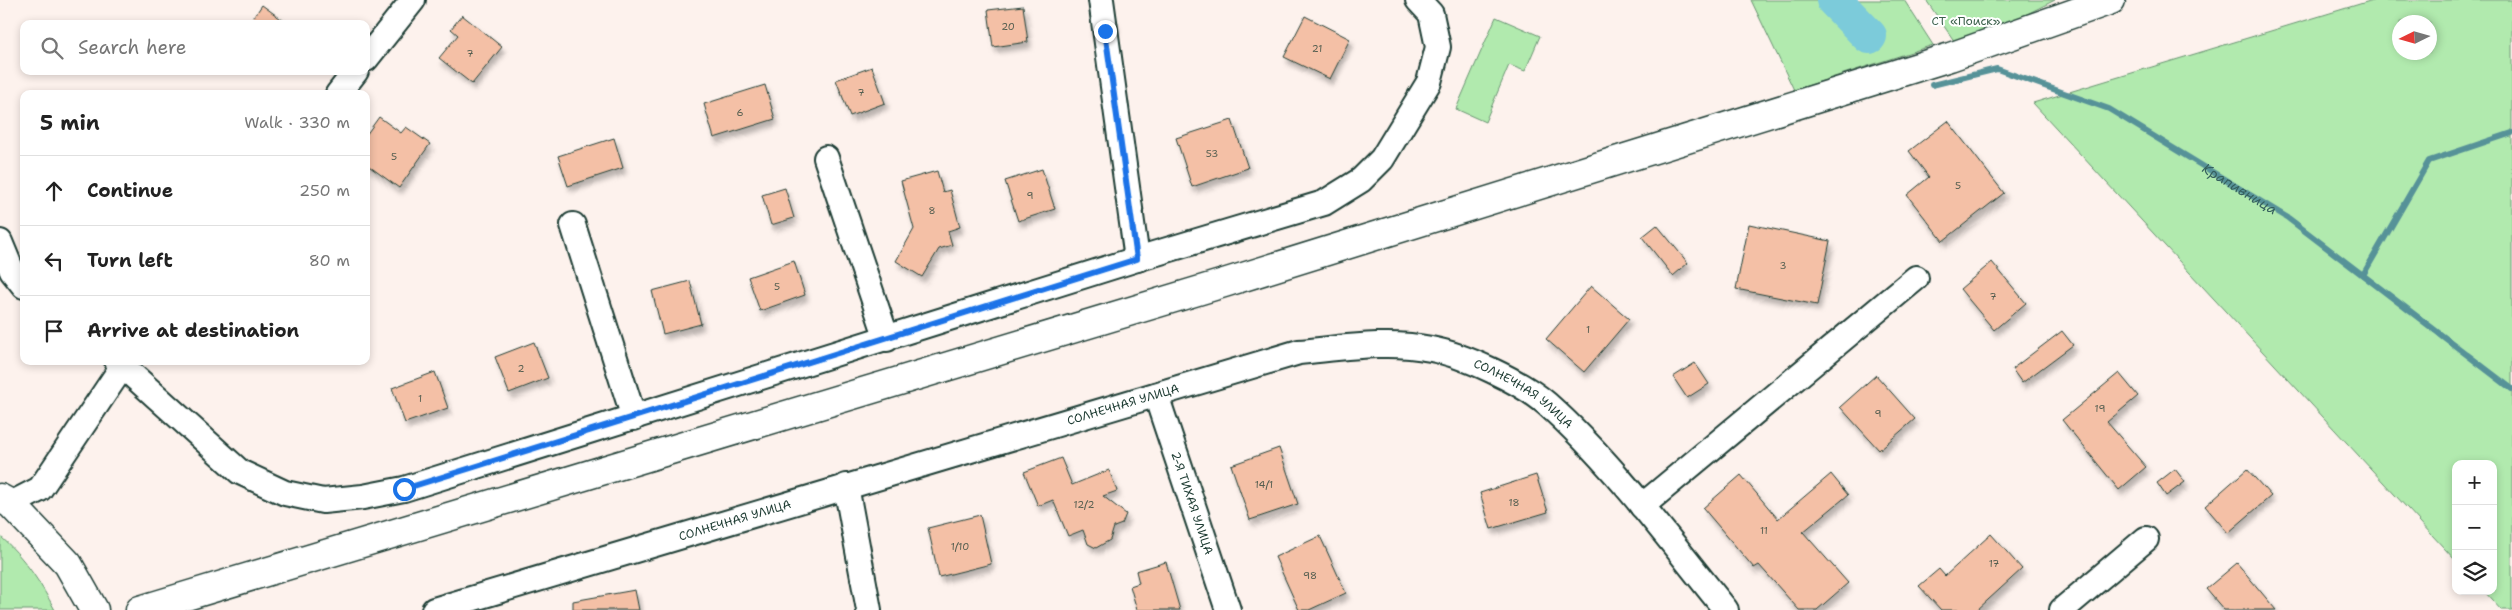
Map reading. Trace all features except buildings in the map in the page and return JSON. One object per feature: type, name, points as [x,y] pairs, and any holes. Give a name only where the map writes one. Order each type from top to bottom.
[{"type":"street","points":[[370,54],[413,0]]},
{"type":"street","points":[[1101,0],[1137,259]]},
{"type":"street","points":[[124,365],[240,472],[284,492],[324,500],[363,497],[404,489],[1137,259],[1324,203],[1361,180],[1382,159],[1429,82],[1438,47],[1431,14],[1418,0]]},
{"type":"street","points":[[140,610],[1224,283],[1950,56],[2112,0]]},
{"type":"street","points":[[341,90],[353,75]]},
{"type":"street","points":[[826,158],[887,339]]},
{"type":"street","points":[[573,225],[634,418]]},
{"type":"street","points":[[0,242],[12,271],[20,281]]},
{"type":"street","points":[[1642,506],[1916,278]]},
{"type":"street","name":"СОЛНЕЧНАЯ УЛИЦА","points":[[434,610],[1299,352],[1370,345],[1431,349],[1490,369],[1546,403],[1642,506],[1726,610]]},
{"type":"street","points":[[94,610],[68,564],[6,501],[40,489],[121,365]]},
{"type":"street","name":"2-Я ТИХАЯ УЛИЦА","points":[[1156,395],[1228,610]]},
{"type":"street","points":[[846,486],[870,610]]},
{"type":"street","points":[[2062,610],[2146,539]]},
{"type":"green space","points":[[1751,0],[1904,0],[1933,45],[1794,90]]},
{"type":"green space","name":"СТ «Поиск»","points":[[1926,0],[2055,0],[1959,48]]},
{"type":"green space","points":[[2373,0],[2512,0],[2512,610],[2501,610],[2488,595],[2497,595],[2497,460],[2452,460],[2452,557],[2033,103]]},
{"type":"green space","points":[[1496,17],[1540,36],[1525,71],[1509,65],[1485,122],[1456,109]]},
{"type":"green space","points":[[0,536],[17,552],[31,570],[55,610],[0,610]]},
{"type":"waterway","name":"Крапивница","points":[[1834,0],[1869,36]]},
{"type":"waterway","name":"Крапивница","points":[[1932,85],[1997,69],[2109,109],[2288,218],[2512,389]]},
{"type":"waterway","points":[[2363,275],[2429,161],[2512,133]]},
{"type":"route","points":[[404,489],[1137,259],[1105,31]]}]
